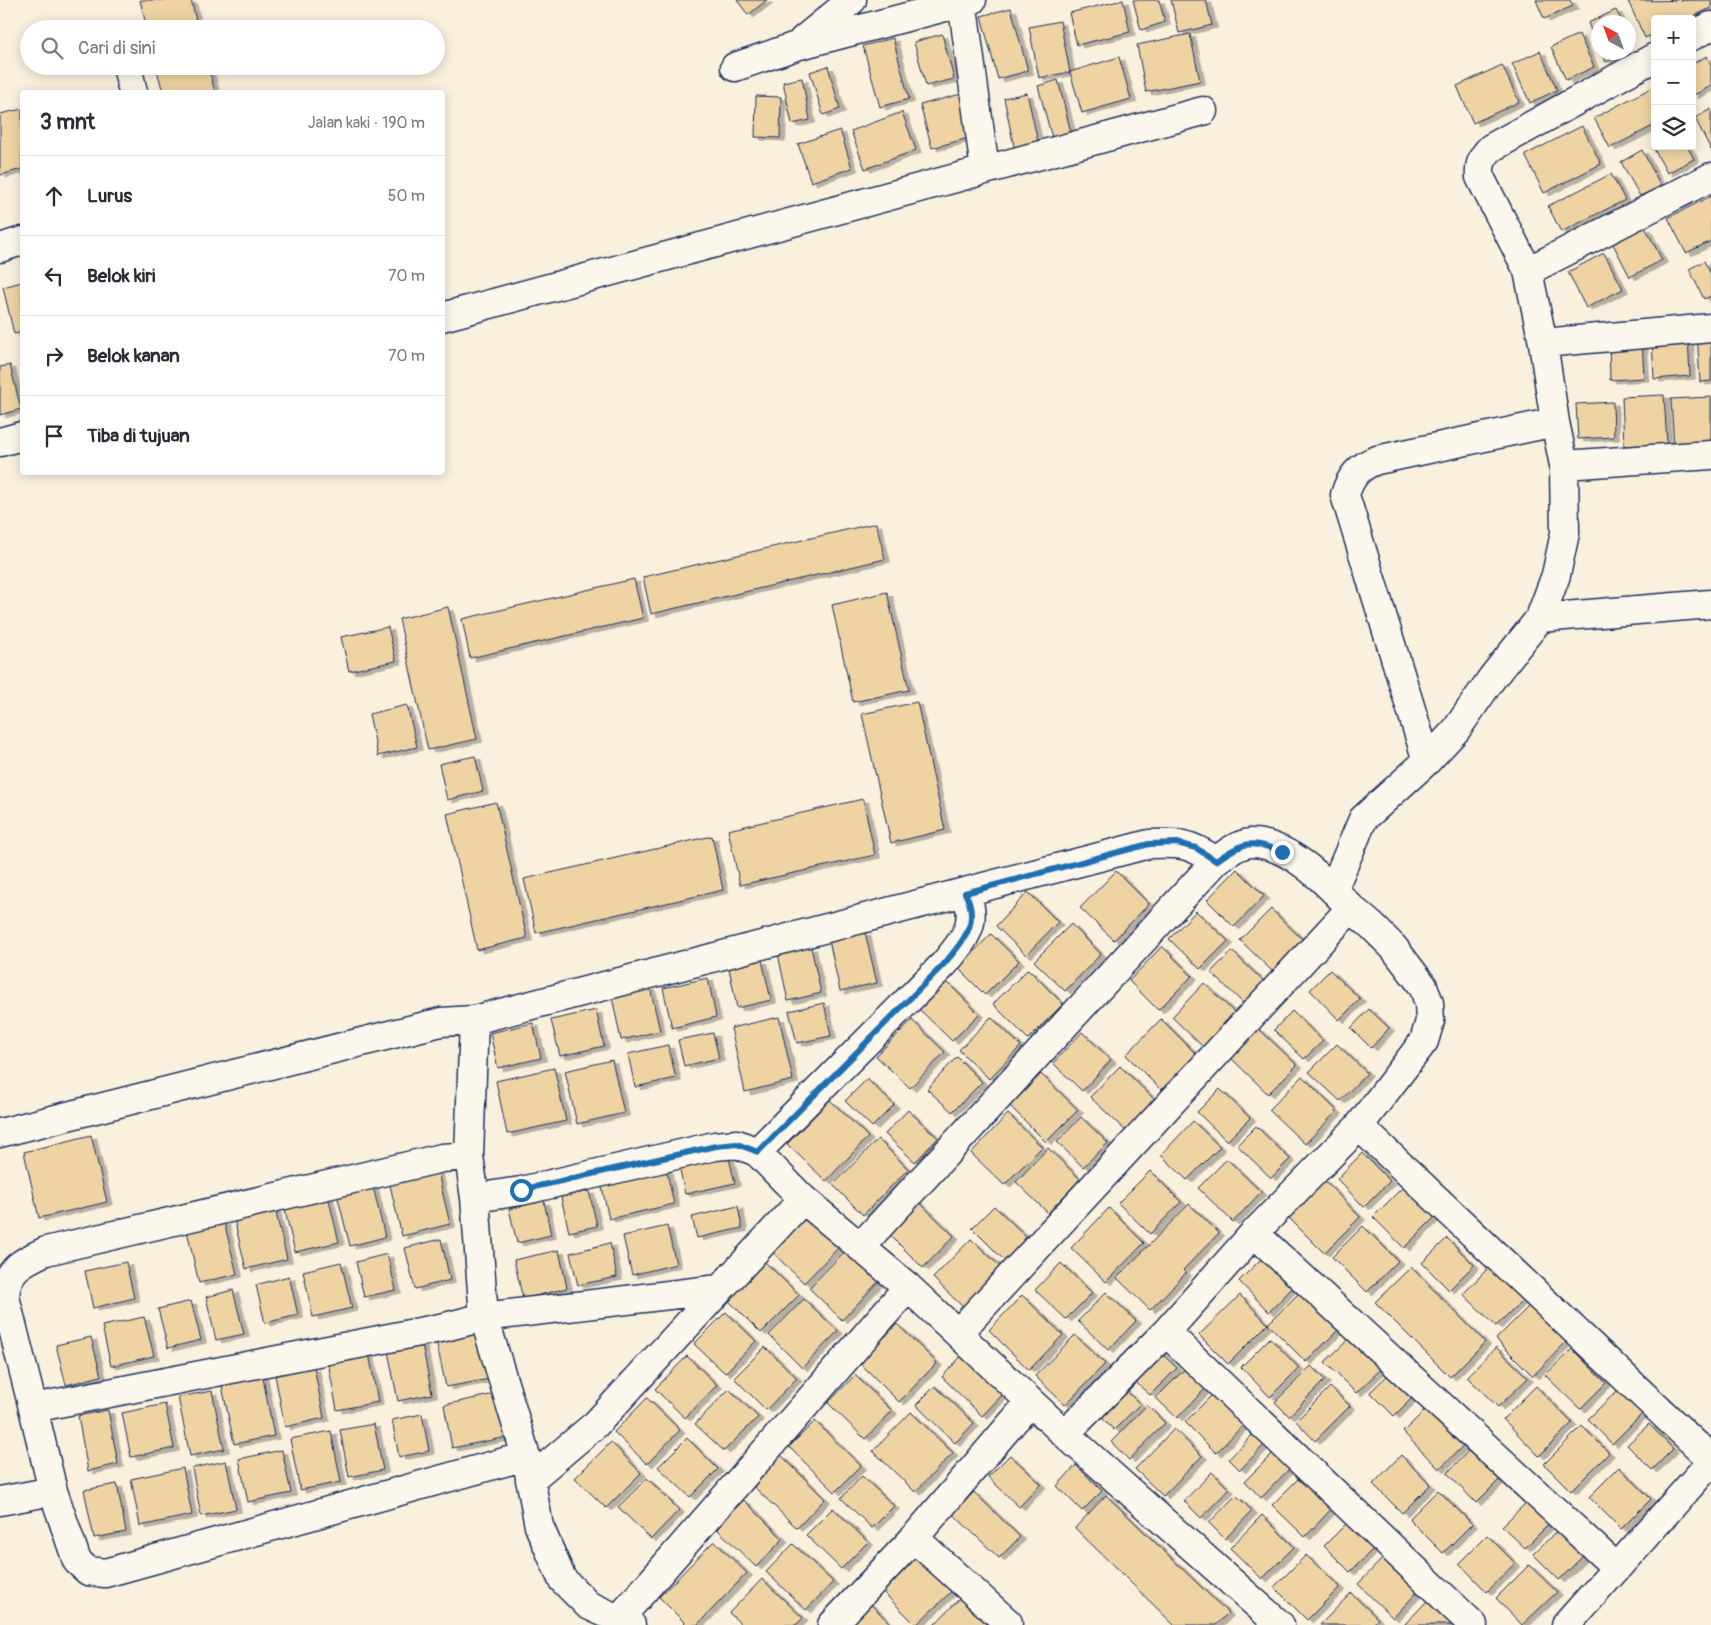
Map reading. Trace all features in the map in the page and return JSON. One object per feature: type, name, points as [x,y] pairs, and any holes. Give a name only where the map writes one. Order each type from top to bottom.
[{"type":"street","points":[[796,46],[852,0]]},
{"type":"street","points":[[735,67],[796,46],[966,1],[985,170]]},
{"type":"street","points":[[1696,34],[1711,26]]},
{"type":"street","points":[[958,1333],[1342,899],[1363,819],[1427,761],[1456,730],[1492,678],[1540,618],[1556,575],[1566,533],[1564,464],[1555,422],[1543,343],[1528,271],[1480,177],[1482,156],[1491,148],[1651,59]]},
{"type":"street","points":[[129,75],[133,90]]},
{"type":"street","points":[[445,316],[1203,111]]},
{"type":"street","points":[[1528,271],[1711,176]]},
{"type":"street","points":[[0,248],[20,242]]},
{"type":"street","points":[[1543,343],[1711,328]]},
{"type":"street","points":[[1427,761],[1345,495],[1349,482],[1367,463],[1377,460],[1555,422]]},
{"type":"street","points":[[0,442],[20,437]]},
{"type":"street","points":[[1564,464],[1711,455]]},
{"type":"street","points":[[1540,618],[1711,604]]},
{"type":"street","points":[[0,1133],[432,1024],[447,1021],[474,1020],[1149,844],[1177,843],[1196,848],[1216,861]]},
{"type":"street","points":[[860,1247],[1216,861],[1230,850],[1248,843],[1266,845],[1312,869],[1394,948],[1423,986],[1429,1003],[1430,1021],[1424,1041],[1359,1126],[1254,1233],[1166,1332],[1065,1434]]},
{"type":"street","points":[[758,1152],[944,964],[963,942],[970,923],[971,906],[965,893]]},
{"type":"street","points":[[474,1020],[469,1156],[475,1198],[484,1317],[528,1468],[538,1526],[562,1579],[588,1605],[625,1622],[908,1287]]},
{"type":"street","points":[[1359,1126],[1711,1461],[1566,1625]]},
{"type":"street","points":[[475,1198],[521,1190],[716,1146],[737,1144],[758,1152],[803,1199],[908,1287],[1065,1434],[1280,1625]]},
{"type":"street","points":[[469,1156],[442,1158],[46,1251],[25,1260],[9,1276],[5,1297],[53,1491],[77,1561],[88,1571],[105,1572],[528,1468],[596,1424],[803,1199]]},
{"type":"street","points":[[1254,1233],[1617,1568]]},
{"type":"street","points":[[34,1408],[445,1327],[484,1317],[719,1289]]},
{"type":"street","points":[[1166,1332],[1473,1625]]},
{"type":"street","points":[[832,1625],[914,1538],[1030,1402]]},
{"type":"street","points":[[0,1502],[53,1491]]},
{"type":"street","points":[[914,1538],[1008,1624]]},
{"type":"building","points":[[140,0],[191,0],[196,20],[145,20]]},
{"type":"building","points":[[737,0],[767,0],[748,15]]},
{"type":"building","points":[[1123,0],[1130,32],[1077,45],[1069,13]]},
{"type":"building","points":[[1133,0],[1159,0],[1165,22],[1141,30]]},
{"type":"building","points":[[1171,0],[1206,0],[1212,25],[1179,33]]},
{"type":"building","points":[[1536,0],[1570,0],[1573,6],[1544,19]]},
{"type":"building","points":[[1711,0],[1711,8],[1696,15],[1651,15],[1651,35],[1645,38],[1628,1]]},
{"type":"building","points":[[1011,8],[1028,71],[998,79],[981,16]]},
{"type":"building","points":[[1616,10],[1618,15],[1605,15]]},
{"type":"building","points":[[1060,21],[1070,72],[1039,78],[1029,27]]},
{"type":"building","points":[[942,34],[954,79],[926,86],[914,42]]},
{"type":"building","points":[[1190,34],[1200,81],[1146,92],[1137,45]]},
{"type":"building","points":[[1579,34],[1594,67],[1566,80],[1551,47]]},
{"type":"building","points":[[893,38],[909,99],[880,107],[863,46]]},
{"type":"building","points":[[1540,51],[1557,90],[1530,103],[1512,64]]},
{"type":"building","points":[[1707,56],[1711,65],[1711,86],[1696,94],[1696,62]]},
{"type":"building","points":[[1119,57],[1131,99],[1082,113],[1070,72]]},
{"type":"building","points":[[1502,65],[1519,102],[1473,123],[1457,86]]},
{"type":"building","points":[[828,66],[840,109],[823,115],[810,72]]},
{"type":"building","points":[[158,75],[210,75],[214,90],[162,90]]},
{"type":"building","points":[[802,78],[810,120],[792,124],[783,82]]},
{"type":"building","points":[[1058,80],[1071,133],[1052,138],[1038,86]]},
{"type":"building","points":[[1651,88],[1651,127],[1610,148],[1594,118]]},
{"type":"building","points":[[1027,93],[1040,151],[1016,156],[1004,98]]},
{"type":"building","points":[[961,94],[972,137],[932,148],[920,105]]},
{"type":"building","points":[[756,96],[781,97],[780,138],[755,137]]},
{"type":"building","points":[[20,109],[20,170],[0,175],[0,114]]},
{"type":"building","points":[[1711,109],[1711,150],[1696,120],[1696,117]]},
{"type":"building","points":[[902,112],[916,150],[865,169],[851,131]]},
{"type":"building","points":[[1582,126],[1601,164],[1544,193],[1525,155]]},
{"type":"building","points":[[840,130],[852,168],[811,182],[798,144]]},
{"type":"building","points":[[1642,150],[1661,186],[1640,196],[1621,162]]},
{"type":"building","points":[[1655,150],[1689,150],[1694,159],[1667,173]]},
{"type":"building","points":[[1611,174],[1625,200],[1561,232],[1548,206]]},
{"type":"building","points":[[1711,196],[1711,241],[1686,253],[1668,218]]},
{"type":"building","points":[[1645,227],[1662,260],[1630,277],[1613,244]]},
{"type":"building","points":[[1604,253],[1623,289],[1586,308],[1568,272]]},
{"type":"building","points":[[1704,261],[1711,274],[1711,296],[1704,299],[1689,269]]},
{"type":"building","points":[[20,283],[20,332],[14,334],[3,287]]},
{"type":"building","points":[[1711,330],[1711,381],[1700,382],[1697,331]]},
{"type":"building","points":[[1688,336],[1690,376],[1654,379],[1652,339]]},
{"type":"building","points":[[1642,339],[1644,378],[1610,380],[1609,341]]},
{"type":"building","points":[[10,365],[20,409],[0,415],[0,367]]},
{"type":"building","points":[[1664,395],[1667,444],[1624,446],[1622,397]]},
{"type":"building","points":[[1711,397],[1711,444],[1674,446],[1671,399]]},
{"type":"building","points":[[1613,402],[1614,437],[1578,439],[1576,404]]},
{"type":"building","points":[[876,523],[885,559],[651,614],[643,577]]},
{"type":"building","points":[[634,579],[643,618],[470,658],[462,619]]},
{"type":"building","points":[[887,592],[909,690],[853,702],[832,605]]},
{"type":"building","points":[[448,607],[477,739],[428,750],[399,619]]},
{"type":"building","points":[[388,627],[396,661],[349,671],[341,637]]},
{"type":"building","points":[[917,702],[945,830],[891,843],[862,714]]},
{"type":"building","points":[[407,705],[417,747],[378,756],[369,714]]},
{"type":"building","points":[[475,756],[483,791],[447,800],[439,764]]},
{"type":"building","points":[[863,799],[875,855],[740,885],[728,830]]},
{"type":"building","points":[[496,802],[527,938],[477,950],[447,814]]},
{"type":"building","points":[[712,836],[723,890],[536,933],[524,879]]},
{"type":"building","points":[[1237,869],[1264,896],[1234,927],[1207,900]]},
{"type":"building","points":[[1116,871],[1149,904],[1114,940],[1080,908]]},
{"type":"building","points":[[1028,892],[1058,922],[1026,955],[996,926]]},
{"type":"building","points":[[1271,909],[1303,940],[1272,971],[1240,940]]},
{"type":"building","points":[[1196,911],[1228,941],[1200,969],[1169,939]]},
{"type":"building","points":[[1071,924],[1101,954],[1065,991],[1034,961]]},
{"type":"building","points":[[865,932],[877,983],[840,991],[829,940]]},
{"type":"building","points":[[991,934],[1019,961],[985,995],[958,968]]},
{"type":"building","points":[[1162,946],[1192,976],[1158,1010],[1129,981]]},
{"type":"building","points":[[811,947],[821,993],[788,1001],[778,954]]},
{"type":"building","points":[[1232,951],[1264,982],[1244,1004],[1211,972]]},
{"type":"building","points":[[762,960],[771,1000],[737,1008],[729,968]]},
{"type":"building","points":[[1028,969],[1063,1004],[1028,1039],[993,1004]]},
{"type":"building","points":[[1330,970],[1360,999],[1339,1020],[1310,990]]},
{"type":"building","points":[[708,978],[716,1017],[672,1028],[663,988]]},
{"type":"building","points":[[946,981],[979,1014],[952,1041],[919,1009]]},
{"type":"building","points":[[1204,983],[1237,1015],[1205,1049],[1172,1017]]},
{"type":"building","points":[[650,987],[660,1031],[621,1040],[612,997]]},
{"type":"building","points":[[824,1003],[831,1036],[797,1043],[789,1011]]},
{"type":"building","points":[[1369,1009],[1389,1028],[1371,1048],[1351,1028]]},
{"type":"building","points":[[596,1010],[604,1046],[560,1056],[551,1020]]},
{"type":"building","points":[[1292,1011],[1323,1041],[1304,1059],[1274,1030]]},
{"type":"building","points":[[779,1017],[793,1080],[745,1092],[731,1028]]},
{"type":"building","points":[[991,1017],[1021,1046],[989,1079],[959,1050]]},
{"type":"building","points":[[1161,1019],[1196,1054],[1161,1090],[1126,1055]]},
{"type":"building","points":[[912,1020],[945,1052],[910,1088],[876,1056]]},
{"type":"building","points":[[533,1023],[541,1058],[498,1068],[490,1033]]},
{"type":"building","points":[[1258,1028],[1297,1065],[1268,1094],[1230,1057]]},
{"type":"building","points":[[1082,1032],[1111,1060],[1082,1091],[1053,1063]]},
{"type":"building","points":[[713,1033],[719,1058],[684,1066],[678,1040]]},
{"type":"building","points":[[1337,1044],[1367,1073],[1340,1101],[1309,1072]]},
{"type":"building","points":[[668,1045],[676,1078],[635,1087],[628,1054]]},
{"type":"building","points":[[957,1057],[982,1082],[952,1112],[927,1089]]},
{"type":"building","points":[[612,1060],[624,1113],[577,1124],[565,1071]]},
{"type":"building","points":[[1120,1066],[1158,1103],[1128,1133],[1090,1097]]},
{"type":"building","points":[[554,1068],[566,1121],[507,1134],[496,1081]]},
{"type":"building","points":[[1041,1074],[1078,1110],[1046,1142],[1010,1106]]},
{"type":"building","points":[[1302,1076],[1337,1111],[1305,1144],[1269,1110]]},
{"type":"building","points":[[867,1079],[894,1105],[872,1127],[845,1101]]},
{"type":"building","points":[[1220,1089],[1250,1118],[1227,1141],[1197,1112]]},
{"type":"building","points":[[830,1100],[868,1137],[826,1181],[787,1144]]},
{"type":"building","points":[[908,1110],[938,1138],[915,1162],[885,1134]]},
{"type":"building","points":[[1008,1114],[1042,1147],[1004,1185],[971,1153]]},
{"type":"building","points":[[1081,1117],[1108,1143],[1083,1167],[1057,1142]]},
{"type":"building","points":[[1193,1121],[1220,1147],[1187,1180],[1161,1155]]},
{"type":"building","points":[[1256,1126],[1290,1159],[1271,1178],[1237,1145]]},
{"type":"building","points":[[91,1135],[107,1202],[39,1218],[24,1152]]},
{"type":"building","points":[[878,1139],[908,1169],[863,1215],[833,1185]]},
{"type":"building","points":[[1048,1148],[1080,1179],[1048,1213],[1016,1182]]},
{"type":"building","points":[[1362,1153],[1390,1181],[1364,1207],[1337,1179]]},
{"type":"building","points":[[728,1154],[735,1183],[685,1194],[679,1165]]},
{"type":"building","points":[[664,1159],[674,1204],[609,1219],[599,1174]]},
{"type":"building","points":[[1227,1159],[1261,1192],[1233,1222],[1198,1188]]},
{"type":"building","points":[[437,1169],[450,1224],[402,1236],[389,1181]]},
{"type":"building","points":[[1150,1171],[1181,1202],[1150,1234],[1118,1203]]},
{"type":"building","points":[[1323,1179],[1360,1217],[1324,1253],[1287,1216]]},
{"type":"building","points":[[372,1182],[385,1237],[350,1246],[336,1190]]},
{"type":"building","points":[[1405,1185],[1436,1216],[1404,1248],[1373,1217]]},
{"type":"building","points":[[589,1191],[597,1226],[569,1232],[561,1197]]},
{"type":"building","points":[[327,1192],[339,1242],[295,1252],[283,1203]]},
{"type":"building","points":[[917,1200],[954,1236],[923,1268],[887,1232]]},
{"type":"building","points":[[544,1201],[551,1235],[517,1243],[509,1209]]},
{"type":"building","points":[[1189,1204],[1219,1233],[1183,1270],[1186,1273],[1150,1310],[1117,1278]]},
{"type":"building","points":[[738,1206],[742,1228],[697,1238],[692,1217]]},
{"type":"building","points":[[994,1206],[1028,1238],[1005,1261],[972,1228]]},
{"type":"building","points":[[1109,1208],[1144,1243],[1106,1282],[1071,1248]]},
{"type":"building","points":[[275,1209],[287,1259],[246,1269],[234,1219]]},
{"type":"building","points":[[805,1214],[839,1247],[804,1283],[770,1250]]},
{"type":"building","points":[[224,1222],[237,1274],[199,1283],[187,1231]]},
{"type":"building","points":[[667,1226],[676,1264],[632,1275],[623,1236]]},
{"type":"building","points":[[1363,1226],[1398,1261],[1367,1292],[1332,1257]]},
{"type":"building","points":[[1447,1238],[1474,1265],[1449,1290],[1422,1263]]},
{"type":"building","points":[[441,1239],[450,1280],[415,1289],[405,1248]]},
{"type":"building","points":[[971,1239],[1001,1267],[963,1307],[933,1278]]},
{"type":"building","points":[[610,1243],[617,1277],[578,1285],[570,1253]]},
{"type":"building","points":[[848,1248],[880,1280],[842,1320],[809,1288]]},
{"type":"building","points":[[559,1250],[567,1288],[523,1299],[514,1260]]},
{"type":"building","points":[[387,1254],[396,1290],[364,1297],[356,1262]]},
{"type":"building","points":[[1263,1257],[1293,1287],[1269,1312],[1239,1281]]},
{"type":"building","points":[[126,1262],[134,1298],[93,1308],[85,1271]]},
{"type":"building","points":[[341,1262],[352,1308],[313,1317],[303,1271]]},
{"type":"building","points":[[765,1262],[799,1295],[761,1333],[728,1300]]},
{"type":"building","points":[[1061,1263],[1092,1293],[1066,1319],[1035,1290]]},
{"type":"building","points":[[1492,1264],[1525,1297],[1496,1326],[1463,1294]]},
{"type":"building","points":[[1411,1267],[1485,1342],[1450,1377],[1375,1302]]},
{"type":"building","points":[[289,1276],[298,1315],[265,1323],[256,1285]]},
{"type":"building","points":[[1306,1286],[1344,1324],[1306,1362],[1268,1324]]},
{"type":"building","points":[[233,1290],[244,1334],[216,1340],[206,1297]]},
{"type":"building","points":[[1106,1292],[1136,1321],[1108,1350],[1078,1321]]},
{"type":"building","points":[[1022,1295],[1063,1335],[1029,1370],[989,1330]]},
{"type":"building","points":[[1240,1295],[1268,1324],[1228,1364],[1199,1335]]},
{"type":"building","points":[[804,1299],[838,1331],[802,1368],[769,1335]]},
{"type":"building","points":[[191,1301],[201,1340],[168,1348],[158,1309]]},
{"type":"building","points":[[1531,1304],[1567,1341],[1533,1376],[1496,1339]]},
{"type":"building","points":[[726,1312],[756,1341],[725,1373],[694,1344]]},
{"type":"building","points":[[144,1317],[154,1356],[111,1366],[102,1326]]},
{"type":"building","points":[[897,1324],[937,1363],[899,1402],[860,1363]]},
{"type":"building","points":[[481,1331],[490,1379],[446,1387],[436,1340]]},
{"type":"building","points":[[1355,1333],[1386,1364],[1356,1393],[1325,1362]]},
{"type":"building","points":[[1075,1335],[1105,1364],[1065,1405],[1035,1376]]},
{"type":"building","points":[[91,1337],[101,1376],[66,1385],[56,1345]]},
{"type":"building","points":[[1270,1338],[1299,1368],[1270,1397],[1241,1367]]},
{"type":"building","points":[[421,1339],[432,1394],[398,1401],[387,1346]]},
{"type":"building","points":[[765,1347],[797,1378],[766,1410],[734,1378]]},
{"type":"building","points":[[1496,1347],[1528,1378],[1498,1407],[1467,1377]]},
{"type":"building","points":[[368,1348],[378,1402],[337,1410],[327,1357]]},
{"type":"building","points":[[1572,1349],[1606,1383],[1580,1409],[1545,1375]]},
{"type":"building","points":[[1159,1351],[1177,1368],[1150,1395],[1132,1379]]},
{"type":"building","points":[[963,1354],[1004,1393],[982,1416],[942,1377]]},
{"type":"building","points":[[687,1356],[717,1385],[685,1418],[655,1389]]},
{"type":"building","points":[[1311,1366],[1325,1380],[1289,1416],[1275,1402]]},
{"type":"building","points":[[314,1367],[324,1418],[285,1427],[275,1375]]},
{"type":"building","points":[[1185,1369],[1205,1389],[1177,1418],[1156,1398]]},
{"type":"building","points":[[1393,1370],[1417,1393],[1394,1416],[1370,1392]]},
{"type":"building","points":[[262,1373],[274,1436],[234,1444],[221,1381]]},
{"type":"building","points":[[855,1375],[892,1411],[865,1439],[828,1403]]},
{"type":"building","points":[[935,1386],[974,1423],[955,1443],[916,1405]]},
{"type":"building","points":[[1121,1386],[1140,1404],[1114,1430],[1096,1412]]},
{"type":"building","points":[[1536,1386],[1572,1423],[1539,1456],[1503,1419]]},
{"type":"building","points":[[1220,1387],[1251,1417],[1216,1453],[1185,1422]]},
{"type":"building","points":[[1330,1387],[1350,1406],[1315,1441],[1296,1421]]},
{"type":"building","points":[[729,1389],[758,1417],[724,1451],[695,1424]]},
{"type":"building","points":[[1618,1390],[1642,1414],[1612,1444],[1588,1419]]},
{"type":"building","points":[[212,1391],[224,1449],[190,1456],[178,1397]]},
{"type":"building","points":[[499,1393],[508,1437],[452,1448],[444,1405]]},
{"type":"building","points":[[647,1398],[680,1430],[647,1464],[614,1432]]},
{"type":"building","points":[[1432,1403],[1469,1440],[1439,1469],[1403,1432]]},
{"type":"building","points":[[165,1404],[174,1448],[131,1457],[122,1413]]},
{"type":"building","points":[[1147,1405],[1165,1423],[1129,1460],[1111,1442]]},
{"type":"building","points":[[108,1410],[118,1464],[88,1471],[78,1416]]},
{"type":"building","points":[[911,1412],[953,1453],[915,1492],[873,1451]]},
{"type":"building","points":[[422,1414],[429,1451],[399,1457],[392,1420]]},
{"type":"building","points":[[815,1421],[861,1466],[835,1492],[789,1447]]},
{"type":"building","points":[[374,1424],[383,1470],[349,1477],[340,1430]]},
{"type":"building","points":[[1649,1424],[1673,1449],[1652,1470],[1627,1445]]},
{"type":"building","points":[[1582,1426],[1609,1453],[1571,1491],[1544,1464]]},
{"type":"building","points":[[1174,1429],[1202,1456],[1163,1496],[1135,1469]]},
{"type":"building","points":[[331,1431],[341,1482],[300,1490],[290,1439]]},
{"type":"building","points":[[1255,1432],[1266,1443],[1240,1470],[1229,1459]]},
{"type":"building","points":[[687,1438],[718,1469],[690,1497],[658,1467]]},
{"type":"building","points":[[611,1442],[641,1473],[606,1508],[575,1478]]},
{"type":"building","points":[[1477,1442],[1507,1472],[1476,1503],[1447,1473]]},
{"type":"building","points":[[1278,1448],[1294,1464],[1261,1498],[1245,1481]]},
{"type":"building","points":[[282,1450],[291,1493],[248,1502],[239,1459]]},
{"type":"building","points":[[781,1455],[825,1499],[797,1528],[752,1485]]},
{"type":"building","points":[[1010,1455],[1041,1484],[1019,1507],[988,1477]]},
{"type":"building","points":[[1401,1455],[1430,1485],[1402,1513],[1373,1484]]},
{"type":"building","points":[[226,1461],[236,1509],[201,1516],[192,1468]]},
{"type":"building","points":[[1076,1465],[1102,1491],[1082,1511],[1057,1486]]},
{"type":"building","points":[[1619,1467],[1651,1499],[1621,1529],[1589,1497]]},
{"type":"building","points":[[183,1468],[192,1515],[140,1526],[131,1479]]},
{"type":"building","points":[[1212,1472],[1229,1489],[1201,1518],[1184,1501]]},
{"type":"building","points":[[1305,1472],[1337,1503],[1305,1537],[1272,1505]]},
{"type":"building","points":[[862,1476],[894,1506],[872,1528],[841,1498]]},
{"type":"building","points":[[647,1478],[679,1510],[651,1539],[618,1507]]},
{"type":"building","points":[[117,1484],[126,1532],[94,1538],[84,1490]]},
{"type":"building","points":[[1438,1490],[1472,1524],[1443,1553],[1409,1519]]},
{"type":"building","points":[[974,1492],[1020,1537],[999,1558],[953,1514]]},
{"type":"building","points":[[1106,1495],[1228,1613],[1216,1625],[1174,1625],[1075,1528]]},
{"type":"building","points":[[1236,1495],[1252,1511],[1225,1539],[1209,1523]]},
{"type":"building","points":[[1530,1499],[1552,1521],[1525,1548],[1502,1526]]},
{"type":"building","points":[[744,1500],[783,1539],[756,1567],[716,1528]]},
{"type":"building","points":[[833,1508],[868,1542],[841,1569],[806,1535]]},
{"type":"building","points":[[1262,1515],[1294,1547],[1262,1579],[1230,1548]]},
{"type":"building","points":[[1352,1518],[1378,1544],[1350,1572],[1324,1546]]},
{"type":"building","points":[[1562,1526],[1587,1552],[1559,1580],[1533,1554]]},
{"type":"building","points":[[1487,1535],[1515,1563],[1487,1592],[1459,1563]]},
{"type":"building","points":[[714,1541],[747,1573],[697,1625],[687,1625],[659,1597]]},
{"type":"building","points":[[793,1544],[833,1582],[806,1610],[766,1572]]},
{"type":"building","points":[[921,1553],[956,1587],[916,1625],[883,1592]]},
{"type":"building","points":[[1388,1553],[1423,1586],[1393,1618],[1358,1584]]},
{"type":"building","points":[[1306,1555],[1340,1587],[1307,1620],[1274,1587]]},
{"type":"building","points":[[1529,1565],[1557,1592],[1522,1625],[1496,1598]]},
{"type":"building","points":[[762,1579],[803,1618],[796,1625],[742,1625],[729,1613]]},
{"type":"building","points":[[1351,1593],[1378,1619],[1372,1625],[1320,1625]]},
{"type":"building","points":[[964,1594],[993,1625],[934,1625]]},
{"type":"building","points":[[1428,1600],[1453,1625],[1404,1625]]},
{"type":"building","points":[[867,1601],[892,1625],[844,1625]]},
{"type":"route","points":[[521,1190],[716,1146],[737,1144],[758,1152],[944,964],[963,942],[970,923],[971,906],[965,893],[1149,844],[1177,843],[1196,848],[1216,861],[1230,850],[1248,843],[1266,845],[1282,852]]}]
